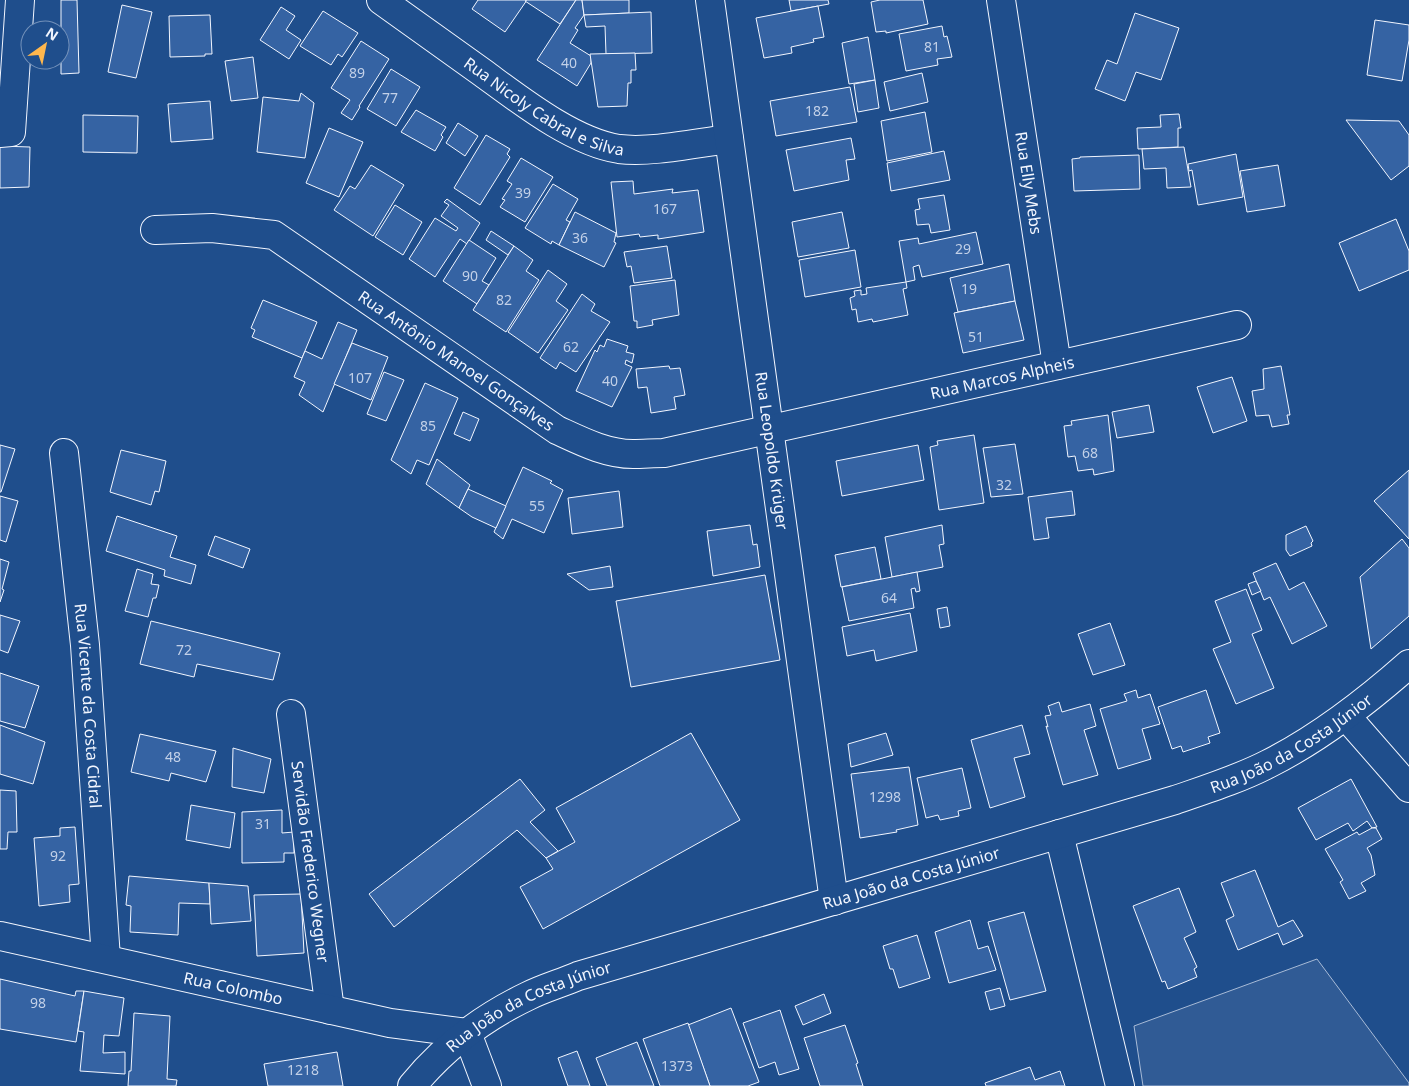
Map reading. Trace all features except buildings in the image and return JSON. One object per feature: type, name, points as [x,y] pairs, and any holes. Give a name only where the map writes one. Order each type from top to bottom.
[{"type":"street","points":[[0,133],[11,132],[20,0]]},
{"type":"street","name":"Rua Nicoly Cabral e Silva","points":[[381,0],[533,108],[557,124],[589,140],[618,149],[649,149],[729,139]]},
{"type":"street","name":"Rua Leopoldo Krüger","points":[[710,0],[834,901]]},
{"type":"street","name":"Rua Elly Mebs","points":[[1002,0],[1057,365]]},
{"type":"street","name":"Rua Antônio Manoel Gonçalves","points":[[155,230],[212,228],[274,234],[557,430],[608,450],[631,454],[664,453],[769,430]]},
{"type":"street","name":"Rua Marcos Alpheis","points":[[769,430],[1237,324]]},
{"type":"street","name":"Rua Vicente da Costa Cidral","points":[[64,453],[85,645],[106,959]]},
{"type":"street","name":"Rua João da Costa Júnior","points":[[412,1086],[423,1073],[467,1033],[494,1014],[529,995],[578,976],[1175,800],[1222,784],[1268,764],[1310,740],[1346,716],[1409,664]]},
{"type":"street","name":"Servidão Frederico Wegner","points":[[291,714],[330,1010]]},
{"type":"street","points":[[1346,716],[1409,788]]},
{"type":"street","points":[[1059,834],[1120,1086]]},
{"type":"street","name":"Rua Colombo","points":[[0,936],[399,1025],[467,1033]]},
{"type":"street","points":[[467,1033],[487,1086]]},
{"type":"shaded area","points":[[1317,959],[1409,1083],[1409,1086],[1143,1086],[1134,1026]]}]
